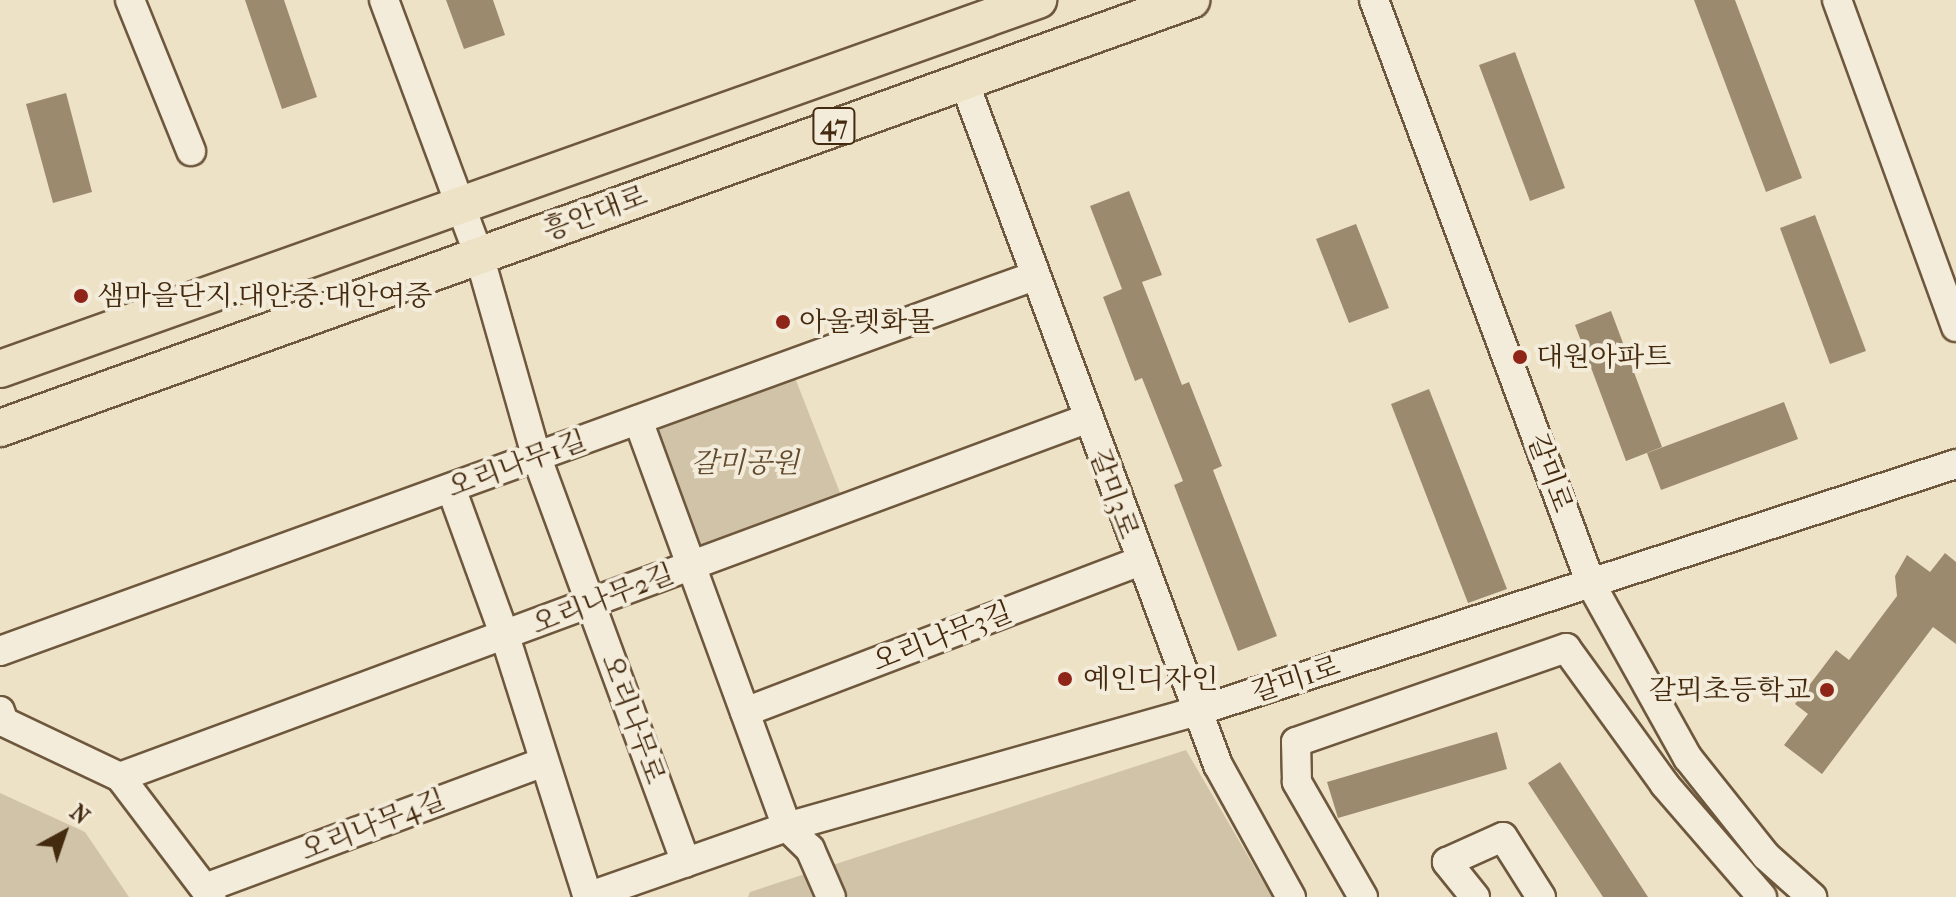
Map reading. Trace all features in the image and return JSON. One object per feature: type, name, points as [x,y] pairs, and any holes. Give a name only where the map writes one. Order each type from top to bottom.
[{"type":"main road","name":"흥안대로","points":[[0,369],[459,210],[1038,0]]},
{"type":"main road","name":"흥안대로","points":[[0,428],[963,79],[1191,0]]},
{"type":"main road","points":[[545,179],[561,225]]},
{"type":"street","points":[[130,0],[191,151]]},
{"type":"street","name":"오리나무로","points":[[384,0],[459,210],[479,255],[537,458],[686,862]]},
{"type":"street","name":"갈미로","points":[[1374,0],[1591,584],[1688,758],[1766,856],[1812,897]]},
{"type":"street","points":[[1837,0],[1956,327]]},
{"type":"street","name":"갈미3로","points":[[963,79],[1138,562],[1218,765],[1291,897]]},
{"type":"street","name":"오리나무1길","points":[[0,651],[1034,276]]},
{"type":"street","name":"오리나무2길","points":[[120,777],[1086,419]]},
{"type":"street","points":[[638,420],[688,567],[787,827],[810,849],[831,897]]},
{"type":"street","name":"갈미1로","points":[[588,897],[787,827],[1198,711],[1956,464]]},
{"type":"street","points":[[451,488],[505,636],[541,763],[588,897]]},
{"type":"street","name":"오리나무3길","points":[[745,712],[1138,562]]},
{"type":"street","points":[[1363,897],[1297,782],[1296,742],[1566,648],[1665,785],[1762,897]]},
{"type":"street","points":[[0,711],[4,722],[120,777],[208,893]]},
{"type":"street","name":"오리나무4길","points":[[208,893],[541,763]]},
{"type":"street","points":[[1475,897],[1447,862],[1503,837],[1541,897]]},
{"type":"green space","name":"갈미공원","points":[[790,365],[846,508],[688,567],[638,420]]},
{"type":"green space","points":[[1186,750],[1272,897],[748,897],[750,892]]},
{"type":"green space","points":[[0,793],[85,832],[129,897],[0,897]]},
{"type":"building","points":[[245,0],[284,0],[317,97],[282,109]]},
{"type":"building","points":[[446,0],[493,0],[505,35],[464,49]]},
{"type":"building","points":[[1694,0],[1735,0],[1802,178],[1766,192]]},
{"type":"building","points":[[1515,52],[1565,188],[1530,201],[1479,65]]},
{"type":"building","points":[[66,93],[92,192],[53,203],[26,104]]},
{"type":"building","points":[[1129,191],[1162,275],[1142,282],[1182,385],[1189,382],[1222,466],[1213,470],[1277,636],[1238,651],[1174,485],[1183,481],[1142,378],[1135,381],[1103,297],[1122,289],[1090,206]]},
{"type":"building","points":[[1815,215],[1866,351],[1830,364],[1780,228]]},
{"type":"building","points":[[1356,224],[1389,308],[1349,323],[1316,239]]},
{"type":"building","points":[[1611,311],[1662,447],[1626,461],[1575,325]]},
{"type":"building","points":[[1429,389],[1507,589],[1468,603],[1391,404]]},
{"type":"building","points":[[1784,402],[1798,439],[1661,490],[1647,453]]},
{"type":"building","points":[[1945,553],[1956,562],[1956,644],[1933,627],[1822,774],[1784,745],[1808,714],[1795,704],[1836,650],[1849,660],[1897,596],[1895,576],[1907,555],[1930,572]]},
{"type":"building","points":[[1497,732],[1507,769],[1338,818],[1327,782]]},
{"type":"building","points":[[1560,762],[1648,897],[1603,897],[1528,783]]},
{"type":"place","name":"샘마을단지.대안중.대안여중","points":[[81,296]]},
{"type":"place","name":"아울렛화물","points":[[783,322]]},
{"type":"place","name":"대원아파트","points":[[1520,357]]},
{"type":"place","name":"예인디자인","points":[[1065,679]]},
{"type":"place","name":"갈뫼초등학교","points":[[1827,690]]}]
